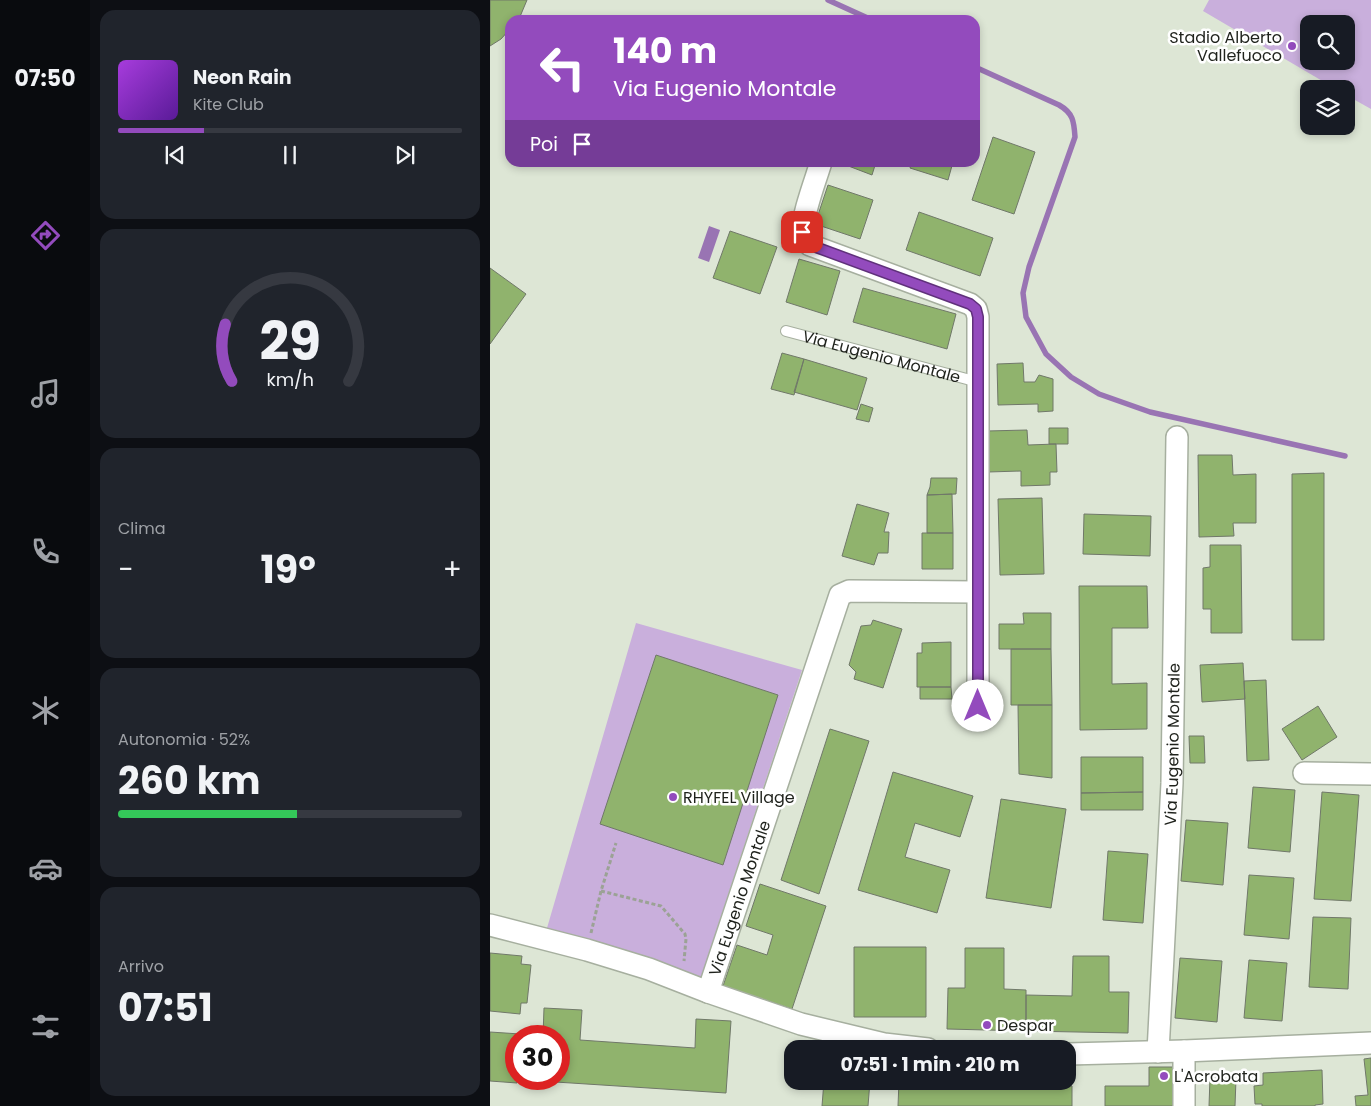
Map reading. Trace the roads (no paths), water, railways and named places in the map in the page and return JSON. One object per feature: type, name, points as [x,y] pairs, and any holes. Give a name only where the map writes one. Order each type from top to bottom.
[{"type":"street","name":"Via Eugenio Montale","points":[[820,167],[802,232],[810,245],[970,304],[976,309],[978,317],[978,706]]},
{"type":"street","name":"Via Eugenio Montale","points":[[1158,1052],[1172,783],[1178,438]]},
{"type":"street","name":"Via Eugenio Montale","points":[[708,992],[840,595],[849,590],[977,592]]},
{"type":"street","points":[[1304,773],[1371,774]]},
{"type":"street","name":"Via Eugenio Montale","points":[[490,925],[587,950],[649,969],[708,992],[801,1024],[867,1040]]},
{"type":"street","points":[[1076,1054],[1371,1043]]},
{"type":"street","points":[[1184,1051],[1184,1106]]},
{"type":"lane","name":"Via Eugenio Montale","points":[[786,331],[978,382]]},
{"type":"waterway","points":[[828,0],[861,15]]},
{"type":"waterway","points":[[980,69],[1059,105],[1070,114],[1073,122],[1075,137],[1029,267],[1023,293],[1026,317],[1046,354],[1071,377],[1099,394],[1150,412],[1345,456]]},
{"type":"place","name":"Stadio Alberto Vallefuoco","points":[[1292,46]]},
{"type":"place","name":"RHYFEL Village","points":[[673,797]]},
{"type":"place","name":"Despar","points":[[987,1025]]},
{"type":"place","name":"L'Acrobata","points":[[1164,1076]]}]
